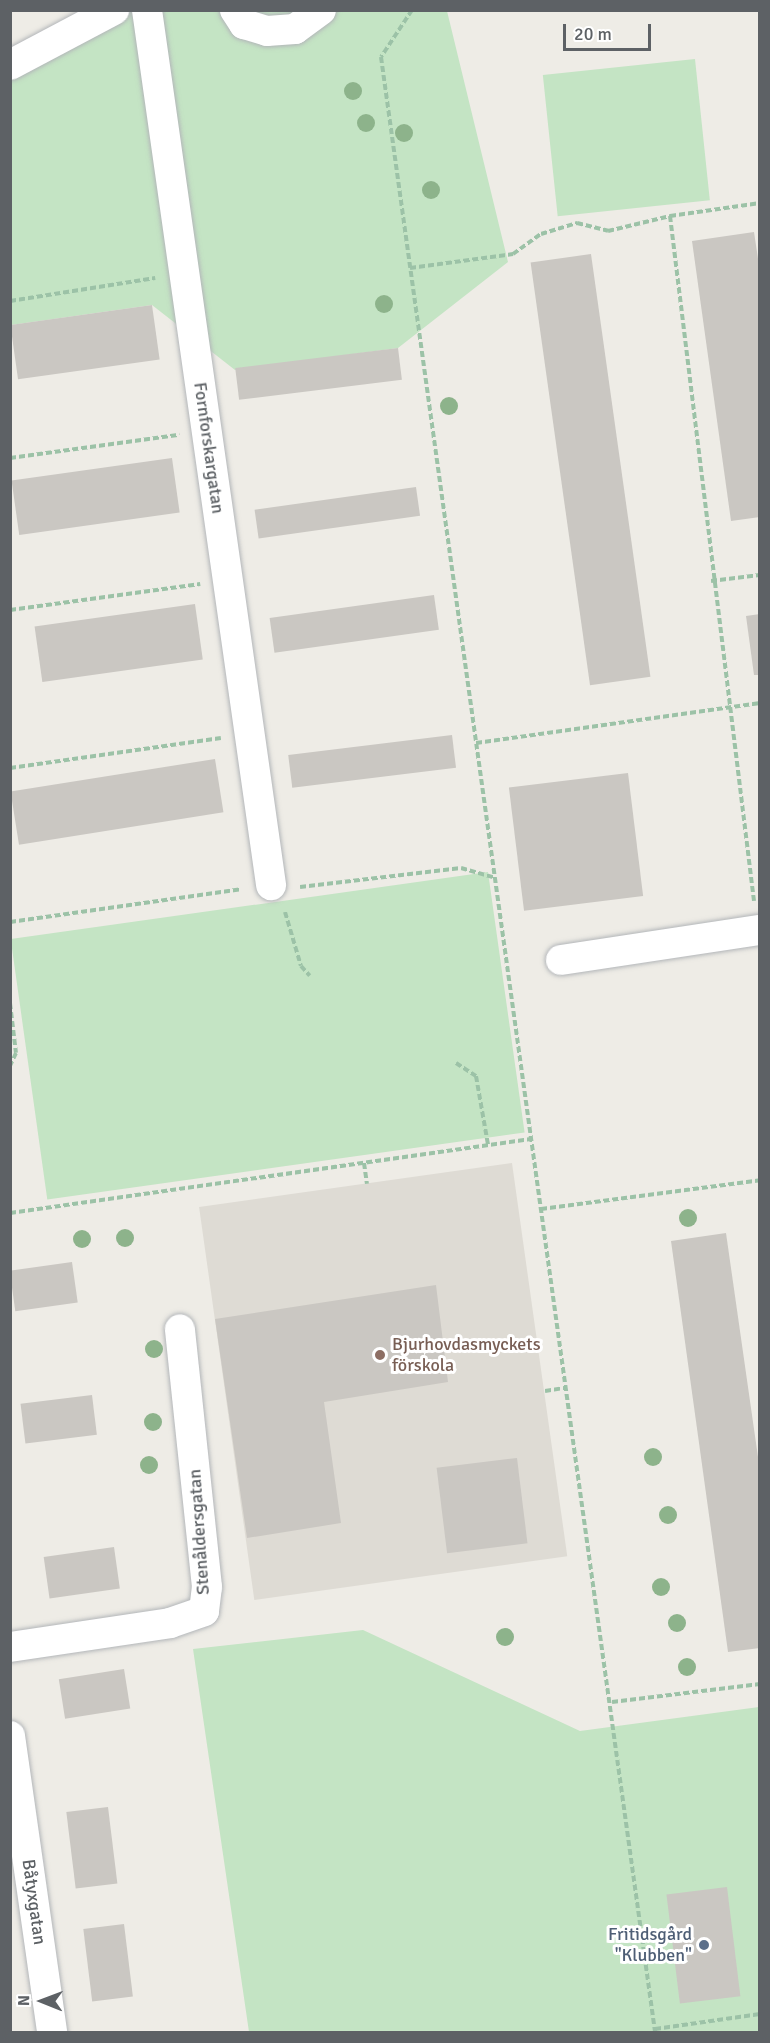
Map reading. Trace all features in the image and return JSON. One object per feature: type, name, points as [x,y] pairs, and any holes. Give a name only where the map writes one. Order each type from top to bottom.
[{"type":"street","points":[[10,65],[114,10]]},
{"type":"street","name":"Fornforskargatan","points":[[147,10],[271,885]]},
{"type":"street","points":[[235,10],[244,24],[267,31],[295,29],[321,10]]},
{"type":"street","points":[[561,960],[759,930]]},
{"type":"street","name":"Stenåldersgatan","points":[[10,1647],[170,1623],[204,1611],[207,1587],[180,1329]]},
{"type":"street","name":"Båtyxgatan","points":[[10,1736],[52,2032]]},
{"type":"path","points":[[412,10],[381,57],[565,1388],[612,1702],[655,2031],[759,2014]]},
{"type":"path","points":[[410,268],[513,254],[541,234],[577,223],[608,231],[670,216],[759,203]]},
{"type":"path","points":[[670,216],[711,581],[759,930]]},
{"type":"path","points":[[10,301],[184,273]]},
{"type":"path","points":[[10,458],[207,431]]},
{"type":"path","points":[[711,581],[759,575]]},
{"type":"path","points":[[10,610],[228,580]]},
{"type":"path","points":[[476,743],[759,704]]},
{"type":"path","points":[[10,768],[250,734]]},
{"type":"path","points":[[10,922],[271,885],[320,888],[461,868],[495,878]]},
{"type":"path","points":[[271,885],[281,896],[301,966],[310,975]]},
{"type":"path","points":[[10,1003],[16,1053],[10,1066]]},
{"type":"path","points":[[456,1063],[476,1077],[488,1145]]},
{"type":"path","points":[[10,1213],[531,1139]]},
{"type":"path","points":[[364,1162],[367,1184]]},
{"type":"path","points":[[541,1209],[759,1180]]},
{"type":"path","points":[[545,1391],[565,1388]]},
{"type":"path","points":[[612,1702],[759,1684]]},
{"type":"shaded area","name":"Bjurhovdasmyckets förskola","points":[[512,1163],[567,1556],[254,1600],[199,1207]]},
{"type":"green space","points":[[121,11],[447,11],[508,262],[398,348],[235,370],[152,305],[11,325],[10,68]]},
{"type":"green space","points":[[695,59],[710,200],[558,216],[543,75]]},
{"type":"green space","points":[[488,872],[525,1132],[47,1200],[11,939]]},
{"type":"green space","points":[[363,1630],[580,1731],[759,1707],[759,2032],[249,2032],[193,1649]]},
{"type":"building","points":[[754,232],[760,272],[760,517],[731,521],[692,241]]},
{"type":"building","points":[[591,254],[650,677],[590,685],[531,262]]},
{"type":"building","points":[[152,305],[160,359],[18,379],[10,325]]},
{"type":"building","points":[[398,348],[402,380],[239,400],[235,368]]},
{"type":"building","points":[[172,458],[180,512],[19,535],[12,481]]},
{"type":"building","points":[[416,487],[420,516],[259,538],[255,510]]},
{"type":"building","points":[[434,595],[439,630],[274,653],[270,618]]},
{"type":"building","points":[[195,604],[203,659],[42,682],[35,627]]},
{"type":"building","points":[[760,614],[760,675],[754,675],[746,616]]},
{"type":"building","points":[[452,735],[456,768],[292,788],[288,755]]},
{"type":"building","points":[[215,759],[223,812],[19,845],[11,791]]},
{"type":"building","points":[[628,773],[643,896],[524,911],[509,788]]},
{"type":"building","points":[[726,1233],[760,1471],[760,1648],[728,1652],[671,1241]]},
{"type":"building","points":[[72,1262],[78,1303],[15,1311],[10,1271]]},
{"type":"building","points":[[436,1285],[448,1382],[324,1402],[341,1523],[247,1538],[215,1319]]},
{"type":"building","points":[[92,1395],[97,1435],[25,1443],[21,1404]]},
{"type":"building","points":[[517,1458],[527,1543],[447,1553],[437,1468]]},
{"type":"building","points":[[114,1547],[120,1589],[50,1598],[44,1557]]},
{"type":"building","points":[[124,1669],[130,1709],[65,1719],[59,1679]]},
{"type":"building","points":[[108,1807],[117,1883],[76,1889],[66,1812]]},
{"type":"building","name":"Fritidsgård \"Klubben\"","points":[[727,1887],[740,1996],[680,2004],[666,1894]]},
{"type":"building","points":[[124,1924],[133,1996],[92,2001],[83,1929]]},
{"type":"place","name":"Bjurhovdasmyckets förskola","points":[[380,1355]]},
{"type":"place","name":"Fritidsgård \"Klubben\"","points":[[704,1945]]}]
